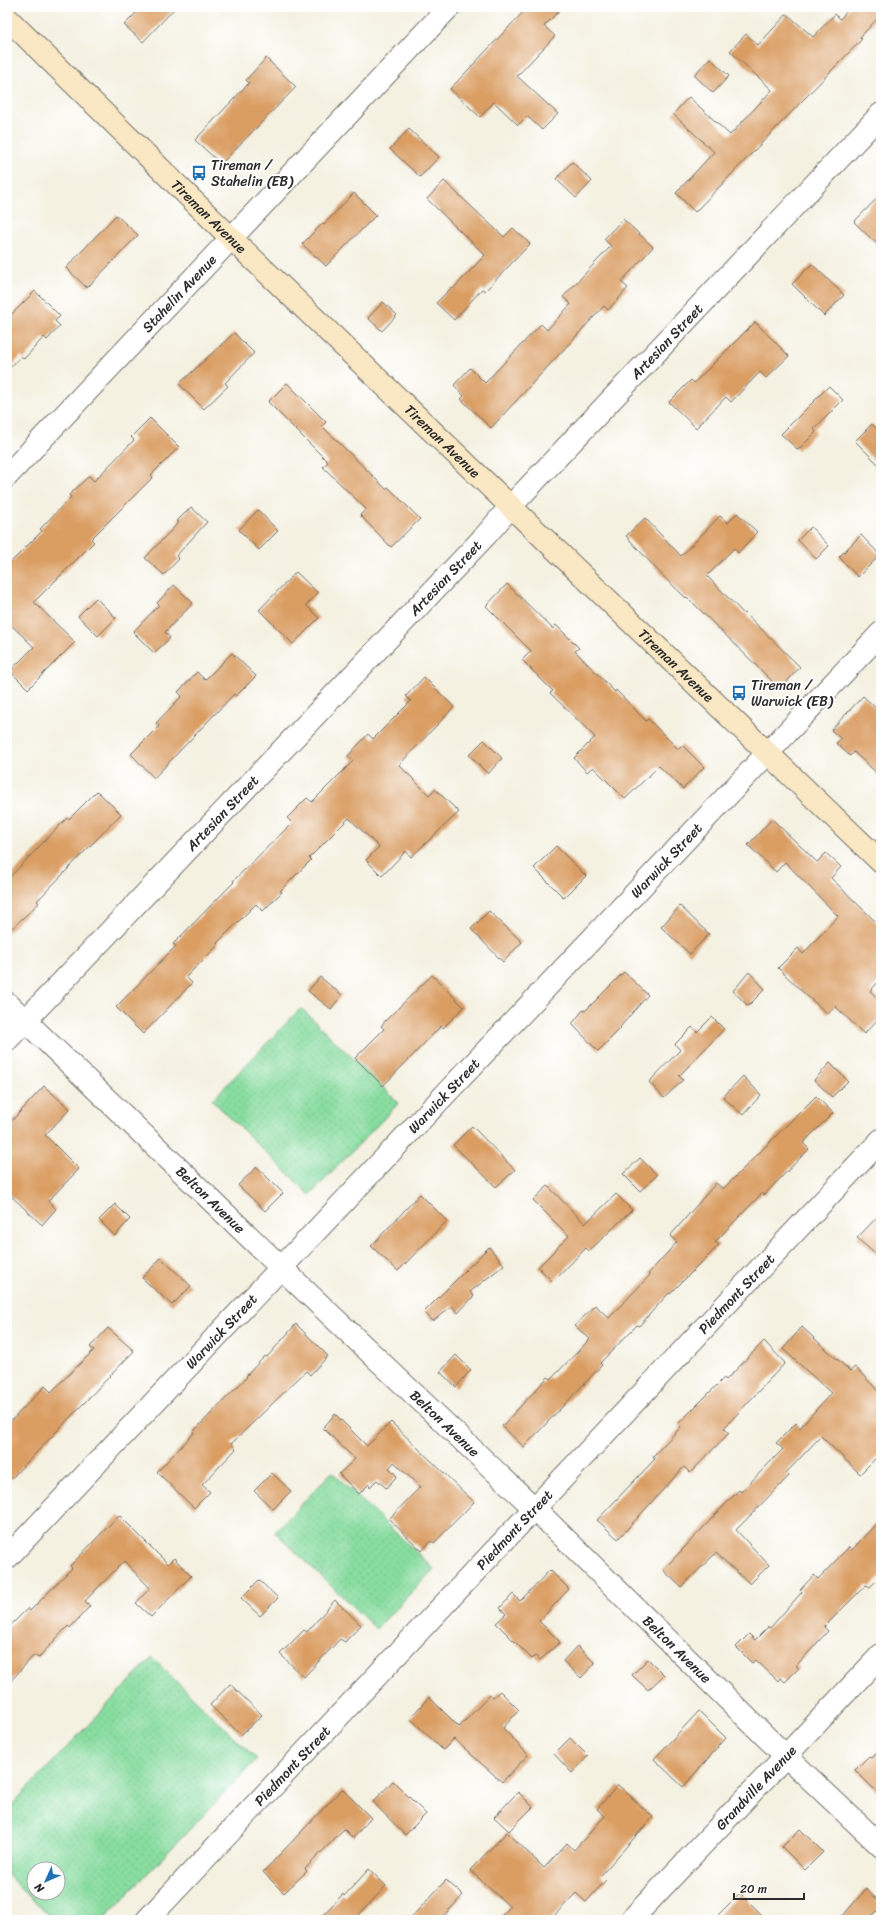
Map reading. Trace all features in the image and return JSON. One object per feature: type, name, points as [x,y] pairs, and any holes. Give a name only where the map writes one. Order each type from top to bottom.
[{"type":"street","name":"Stahelin Avenue","points":[[7,476],[450,7]]},
{"type":"street","name":"Tireman Avenue","points":[[7,18],[231,238],[881,862]]},
{"type":"street","name":"Artesian Street","points":[[7,1040],[486,535],[511,506],[881,114]]},
{"type":"street","name":"Warwick Street","points":[[7,1558],[881,634]]},
{"type":"street","name":"Belton Avenue","points":[[7,1003],[534,1508],[786,1756],[881,1846]]},
{"type":"street","name":"Piedmont Street","points":[[147,1920],[881,1140]]},
{"type":"street","name":"Grandville Avenue","points":[[631,1920],[881,1655]]},
{"type":"green space","points":[[301,1008],[399,1103],[310,1195],[212,1100]]},
{"type":"green space","points":[[332,1472],[434,1569],[376,1629],[275,1532]]},
{"type":"green space","points":[[152,1658],[257,1759],[103,1920],[54,1920],[34,1901],[66,1901],[66,1861],[26,1861],[26,1893],[7,1875],[7,1810]]},
{"type":"building","points":[[142,7],[176,7],[143,42],[124,25]]},
{"type":"building","points":[[528,7],[563,7],[544,26],[555,36],[517,76],[558,114],[542,130],[527,116],[518,125],[494,102],[480,117],[450,89]]},
{"type":"building","points":[[851,7],[881,7],[881,15],[860,37],[862,39],[695,212],[676,193],[714,152],[673,114],[689,97],[730,135],[772,90],[730,51],[746,34],[758,45],[787,14],[813,37],[835,14],[840,19]]},
{"type":"building","points":[[266,58],[296,87],[221,164],[195,140],[249,83],[246,80]]},
{"type":"building","points":[[710,58],[729,76],[713,93],[694,75]]},
{"type":"building","points":[[409,129],[439,157],[420,177],[390,149]]},
{"type":"building","points":[[572,162],[592,181],[576,198],[556,179]]},
{"type":"building","points":[[444,181],[504,237],[513,228],[530,244],[485,291],[482,289],[454,320],[436,303],[451,288],[453,289],[485,255],[427,199]]},
{"type":"building","points":[[354,193],[376,215],[326,266],[302,244]]},
{"type":"building","points":[[881,194],[881,248],[854,222]]},
{"type":"building","points":[[116,215],[138,235],[87,288],[66,268]]},
{"type":"building","points":[[623,219],[653,247],[621,282],[628,288],[608,310],[604,306],[491,428],[461,399],[464,396],[454,385],[470,368],[485,383],[541,324],[547,330],[571,304],[563,297],[611,246],[604,239]]},
{"type":"building","points":[[812,264],[844,295],[824,316],[792,284]]},
{"type":"building","points":[[35,291],[60,316],[55,321],[60,326],[47,340],[44,337],[24,359],[21,356],[7,371],[7,319]]},
{"type":"building","points":[[383,302],[397,315],[382,331],[368,318]]},
{"type":"building","points":[[755,322],[789,356],[766,378],[760,372],[731,402],[726,397],[696,428],[669,402],[691,380],[694,383]]},
{"type":"building","points":[[234,333],[254,353],[225,383],[228,386],[204,409],[179,384]]},
{"type":"building","points":[[287,383],[326,422],[322,426],[386,489],[388,487],[420,519],[391,547],[360,515],[366,509],[323,467],[328,462],[268,402]]},
{"type":"building","points":[[829,386],[843,400],[814,429],[816,432],[798,450],[781,434]]},
{"type":"building","points":[[150,418],[179,447],[151,475],[153,477],[91,539],[94,542],[34,602],[75,642],[28,689],[10,671],[34,647],[7,621],[7,566],[42,531],[40,529],[71,497],[69,495],[89,476],[94,481],[134,440],[131,437]]},
{"type":"building","points":[[872,424],[881,433],[881,467],[855,441]]},
{"type":"building","points":[[191,507],[207,522],[176,556],[179,559],[164,575],[145,558]]},
{"type":"building","points":[[258,510],[278,531],[259,550],[239,530]]},
{"type":"building","points":[[737,513],[757,532],[738,553],[734,548],[707,576],[744,614],[745,613],[800,667],[780,689],[687,597],[686,598],[662,575],[626,536],[645,518],[681,556],[720,516],[728,523]]},
{"type":"building","points":[[811,527],[829,546],[816,559],[798,540]]},
{"type":"building","points":[[861,535],[880,555],[858,577],[839,557]]},
{"type":"building","points":[[296,572],[318,593],[306,605],[319,618],[293,644],[259,610]]},
{"type":"building","points":[[507,584],[553,629],[556,625],[579,648],[575,651],[646,721],[648,719],[678,749],[682,745],[704,767],[683,789],[659,766],[625,799],[593,767],[587,772],[574,758],[595,737],[550,693],[553,691],[522,660],[531,651],[486,606]]},
{"type":"building","points":[[174,585],[193,603],[165,632],[170,638],[154,653],[133,632],[159,605],[157,603]]},
{"type":"building","points":[[96,598],[116,618],[98,636],[78,616]]},
{"type":"building","points":[[232,653],[256,676],[236,696],[234,694],[154,778],[131,754],[159,726],[156,723],[182,696],[178,692],[197,672],[205,680]]},
{"type":"building","points":[[424,677],[454,707],[399,765],[429,795],[435,789],[459,812],[411,857],[406,851],[382,876],[366,860],[379,847],[349,818],[309,858],[311,860],[280,891],[282,892],[263,911],[256,904],[217,943],[218,945],[186,977],[192,983],[143,1034],[116,1007],[176,946],[173,944],[234,882],[233,881],[292,823],[287,818],[307,798],[312,802],[353,761],[348,756],[368,734],[373,739],[411,701],[406,696]]},
{"type":"building","points":[[863,696],[881,713],[881,777],[854,752],[850,756],[836,743],[841,739],[831,730]]},
{"type":"building","points":[[484,740],[502,758],[488,774],[469,755]]},
{"type":"building","points":[[97,791],[121,814],[37,901],[39,903],[7,933],[7,880],[67,818],[69,819]]},
{"type":"building","points":[[772,819],[817,862],[826,853],[841,867],[831,878],[881,927],[881,979],[870,991],[881,1001],[881,1016],[864,1034],[835,1006],[828,1014],[778,968],[798,948],[803,954],[838,916],[785,862],[776,872],[748,845]]},
{"type":"building","points":[[556,846],[586,876],[564,898],[534,868]]},
{"type":"building","points":[[680,906],[709,934],[690,954],[661,927]]},
{"type":"building","points":[[489,911],[522,942],[503,962],[471,929]]},
{"type":"building","points":[[624,972],[648,995],[620,1027],[621,1028],[598,1051],[572,1024],[583,1010],[585,1011]]},
{"type":"building","points":[[749,972],[765,989],[748,1006],[733,991]]},
{"type":"building","points":[[432,975],[464,1007],[443,1028],[441,1026],[383,1086],[355,1058],[384,1029],[381,1026],[385,1021]]},
{"type":"building","points":[[320,977],[342,995],[331,1009],[308,991]]},
{"type":"building","points":[[712,1017],[724,1029],[679,1076],[683,1080],[664,1098],[649,1082],[680,1050],[675,1044],[692,1027],[697,1032]]},
{"type":"building","points":[[830,1063],[848,1081],[832,1097],[814,1080]]},
{"type":"building","points":[[743,1076],[761,1095],[743,1115],[723,1097]]},
{"type":"building","points":[[44,1086],[70,1109],[45,1135],[79,1169],[48,1201],[56,1209],[42,1225],[7,1192],[7,1126]]},
{"type":"building","points":[[816,1096],[833,1113],[803,1143],[809,1149],[764,1195],[762,1193],[715,1242],[719,1245],[600,1363],[602,1365],[524,1447],[502,1426],[548,1377],[551,1379],[590,1339],[575,1326],[595,1305],[609,1318],[650,1275],[648,1274],[677,1242],[670,1236],[716,1183],[723,1189]]},
{"type":"building","points":[[472,1126],[515,1170],[496,1187],[453,1145]]},
{"type":"building","points":[[640,1158],[657,1175],[640,1191],[623,1174]]},
{"type":"building","points":[[257,1167],[283,1193],[265,1211],[238,1185]]},
{"type":"building","points":[[548,1186],[585,1224],[616,1194],[632,1210],[589,1251],[586,1248],[553,1282],[538,1267],[569,1236],[533,1200]]},
{"type":"building","points":[[420,1194],[447,1221],[398,1271],[371,1246]]},
{"type":"building","points":[[115,1204],[130,1219],[115,1236],[99,1220]]},
{"type":"building","points":[[881,1213],[881,1259],[857,1238]]},
{"type":"building","points":[[489,1247],[504,1265],[470,1292],[474,1296],[458,1313],[452,1306],[433,1321],[424,1312]]},
{"type":"building","points":[[161,1258],[191,1286],[172,1305],[142,1278]]},
{"type":"building","points":[[296,1324],[328,1356],[310,1375],[306,1371],[231,1444],[236,1449],[202,1485],[210,1492],[194,1508],[157,1472],[265,1356],[267,1357]]},
{"type":"building","points":[[802,1327],[850,1371],[855,1367],[881,1394],[881,1453],[860,1474],[821,1436],[786,1473],[789,1476],[736,1530],[769,1565],[750,1584],[716,1553],[681,1587],[663,1570],[739,1490],[741,1492],[783,1449],[776,1443],[796,1423],[800,1428],[831,1393],[783,1349]]},
{"type":"building","points":[[108,1328],[134,1351],[7,1483],[7,1425],[45,1386],[51,1392],[94,1350],[90,1347]]},
{"type":"building","points":[[764,1341],[785,1363],[724,1428],[729,1433],[690,1473],[684,1467],[618,1539],[597,1520],[655,1459],[653,1456],[681,1427],[678,1424],[724,1378],[726,1380]]},
{"type":"building","points":[[456,1355],[471,1370],[456,1387],[440,1372]]},
{"type":"building","points":[[335,1414],[367,1446],[391,1422],[474,1502],[434,1543],[431,1541],[422,1551],[389,1519],[420,1487],[394,1462],[389,1468],[397,1476],[386,1488],[377,1480],[370,1487],[369,1484],[359,1494],[339,1474],[355,1459],[323,1428]]},
{"type":"building","points":[[272,1473],[291,1491],[273,1509],[254,1491]]},
{"type":"building","points":[[119,1515],[168,1564],[174,1558],[191,1576],[151,1617],[136,1603],[150,1588],[124,1561],[85,1601],[90,1606],[70,1628],[68,1626],[38,1658],[34,1655],[7,1685],[7,1629],[28,1608],[30,1611],[72,1568],[70,1566]]},
{"type":"building","points":[[881,1518],[881,1576],[870,1587],[866,1585],[824,1627],[828,1631],[796,1666],[799,1668],[785,1682],[780,1678],[778,1681],[756,1660],[752,1663],[736,1647],[749,1634],[755,1640],[768,1627],[770,1628],[802,1592],[800,1590],[814,1575],[818,1579],[849,1547],[852,1550]]},
{"type":"building","points":[[550,1570],[569,1589],[539,1621],[560,1642],[540,1660],[535,1656],[532,1659],[496,1623],[506,1614],[500,1608],[513,1594],[520,1601]]},
{"type":"building","points":[[259,1580],[278,1598],[260,1616],[241,1598]]},
{"type":"building","points":[[335,1600],[361,1625],[345,1642],[340,1639],[304,1677],[280,1654],[304,1630],[307,1632]]},
{"type":"building","points":[[577,1646],[595,1663],[581,1678],[563,1661]]},
{"type":"building","points":[[648,1659],[664,1675],[648,1690],[632,1675]]},
{"type":"building","points":[[230,1684],[262,1715],[241,1735],[210,1705]]},
{"type":"building","points":[[500,1691],[519,1710],[503,1728],[528,1755],[502,1782],[454,1739],[443,1750],[410,1718],[429,1697],[459,1727],[490,1695],[493,1697]]},
{"type":"building","points":[[699,1711],[726,1738],[683,1787],[654,1759]]},
{"type":"building","points":[[570,1738],[588,1756],[572,1773],[554,1754]]},
{"type":"building","points":[[881,1748],[881,1796],[855,1770],[869,1756],[871,1758]]},
{"type":"building","points":[[393,1781],[426,1814],[405,1835],[373,1802]]},
{"type":"building","points":[[618,1785],[653,1817],[601,1875],[606,1880],[586,1902],[576,1893],[550,1920],[497,1920],[510,1907],[470,1870],[507,1832],[544,1868],[567,1843],[574,1850],[605,1816],[597,1809]]},
{"type":"building","points":[[342,1789],[371,1818],[353,1838],[344,1829],[305,1869],[307,1871],[284,1893],[263,1872]]},
{"type":"building","points":[[518,1792],[533,1807],[509,1831],[494,1817]]},
{"type":"building","points":[[800,1829],[823,1852],[805,1870],[782,1847]]},
{"type":"building","points":[[369,1869],[386,1886],[354,1920],[318,1920],[343,1894],[344,1896]]},
{"type":"building","points":[[446,1880],[463,1895],[440,1920],[409,1920]]},
{"type":"building","points":[[866,1889],[881,1903],[881,1907],[868,1920],[839,1920]]},
{"type":"building","points":[[740,1893],[767,1920],[713,1920]]},
{"type":"place","name":"Tireman / Stahelin (EB)","points":[[199,173]]},
{"type":"place","name":"Tireman / Warwick (EB)","points":[[739,693]]}]
